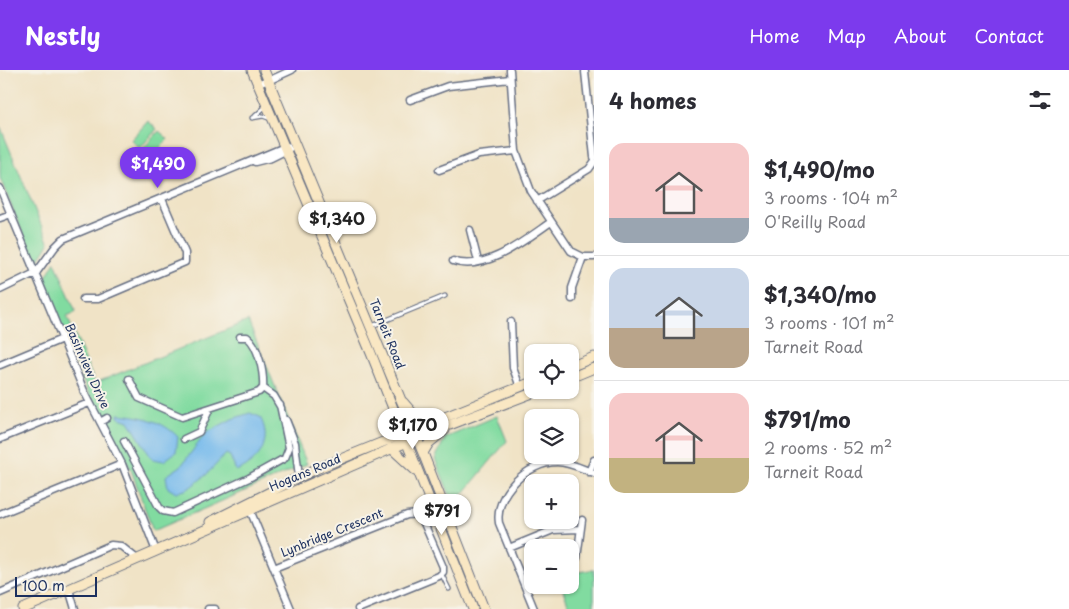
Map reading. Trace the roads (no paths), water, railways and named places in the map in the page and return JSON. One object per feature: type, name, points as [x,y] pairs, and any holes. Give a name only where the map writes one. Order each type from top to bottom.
[{"type":"main road","name":"Tarneit Road","points":[[252,70],[473,609]]},
{"type":"main road","name":"Tarneit Road","points":[[266,76],[423,453],[484,609]]},
{"type":"main road","points":[[579,363],[594,357]]},
{"type":"main road","points":[[579,374],[594,368]]},
{"type":"main road","name":"Hogans Road","points":[[414,434],[429,423],[524,385]]},
{"type":"main road","name":"Hogans Road","points":[[160,549],[257,497],[316,469],[414,434],[451,425],[524,396]]},
{"type":"main road","points":[[401,400],[416,417],[429,423]]},
{"type":"main road","points":[[423,453],[429,443],[451,425]]},
{"type":"main road","name":"Hogans Road","points":[[24,609],[392,448],[404,438]]},
{"type":"main road","points":[[392,448],[418,473]]},
{"type":"main road","points":[[316,469],[323,474],[347,464],[363,461]]},
{"type":"main road","points":[[250,510],[257,497]]},
{"type":"street","points":[[258,83],[266,76],[286,70]]},
{"type":"street","points":[[266,76],[292,70]]},
{"type":"street","points":[[510,70],[516,151],[526,179],[537,202],[571,251],[583,257],[594,257]]},
{"type":"street","points":[[585,72],[594,158]]},
{"type":"street","points":[[410,100],[448,86],[510,79]]},
{"type":"street","points":[[0,290],[36,272],[55,246],[73,236],[294,145]]},
{"type":"street","points":[[439,170],[479,155],[516,151]]},
{"type":"street","points":[[537,202],[594,163]]},
{"type":"street","name":"Basinview Drive","points":[[0,188],[89,403],[122,464],[160,549]]},
{"type":"street","points":[[83,299],[98,299],[184,262],[185,253],[162,199]]},
{"type":"street","points":[[0,218],[11,214]]},
{"type":"street","points":[[453,261],[464,263],[478,261],[502,254],[551,222]]},
{"type":"street","points":[[470,230],[478,261]]},
{"type":"street","points":[[572,299],[572,288],[583,257]]},
{"type":"street","points":[[511,322],[514,368],[520,387]]},
{"type":"street","points":[[130,379],[139,398],[176,416],[186,417],[259,392],[263,388],[263,374],[253,342],[248,337],[240,337]]},
{"type":"street","points":[[0,365],[62,339]]},
{"type":"street","points":[[263,388],[274,396],[280,405],[295,443],[299,477]]},
{"type":"street","points":[[0,440],[89,403]]},
{"type":"street","points":[[124,441],[158,507],[163,511],[172,513],[255,475],[284,458],[289,448],[280,405]]},
{"type":"street","points":[[184,439],[199,432],[210,408]]},
{"type":"street","points":[[100,422],[108,418]]},
{"type":"street","points":[[534,609],[499,523],[498,508],[519,479],[530,470],[557,462],[592,472],[594,460]]},
{"type":"street","points":[[0,514],[122,464]]},
{"type":"street","points":[[250,510],[292,609]]},
{"type":"street","name":"Lynbridge Crescent","points":[[274,568],[417,513],[423,517],[443,566],[441,574]]},
{"type":"street","points":[[578,539],[582,520]]},
{"type":"street","points":[[509,548],[553,530],[579,530]]},
{"type":"street","points":[[0,594],[112,545],[121,546],[137,559]]},
{"type":"street","points":[[358,609],[441,574]]},
{"type":"street","points":[[67,590],[75,609]]},
{"type":"street","points":[[208,609],[215,609]]},
{"type":"lane","points":[[266,104],[263,110],[252,118],[263,116],[273,121]]},
{"type":"lane","points":[[371,327],[445,296]]},
{"type":"lane","name":"Lynbridge Crescent","points":[[441,574],[449,589]]},
{"type":"water","points":[[250,413],[260,417],[265,434],[262,450],[252,462],[236,471],[230,456],[226,454],[206,475],[188,489],[176,493],[168,488],[166,476],[181,466],[206,433],[232,419]]},
{"type":"water","points":[[118,414],[150,420],[172,431],[178,437],[176,452],[164,461],[152,459],[129,421],[118,417]]}]
